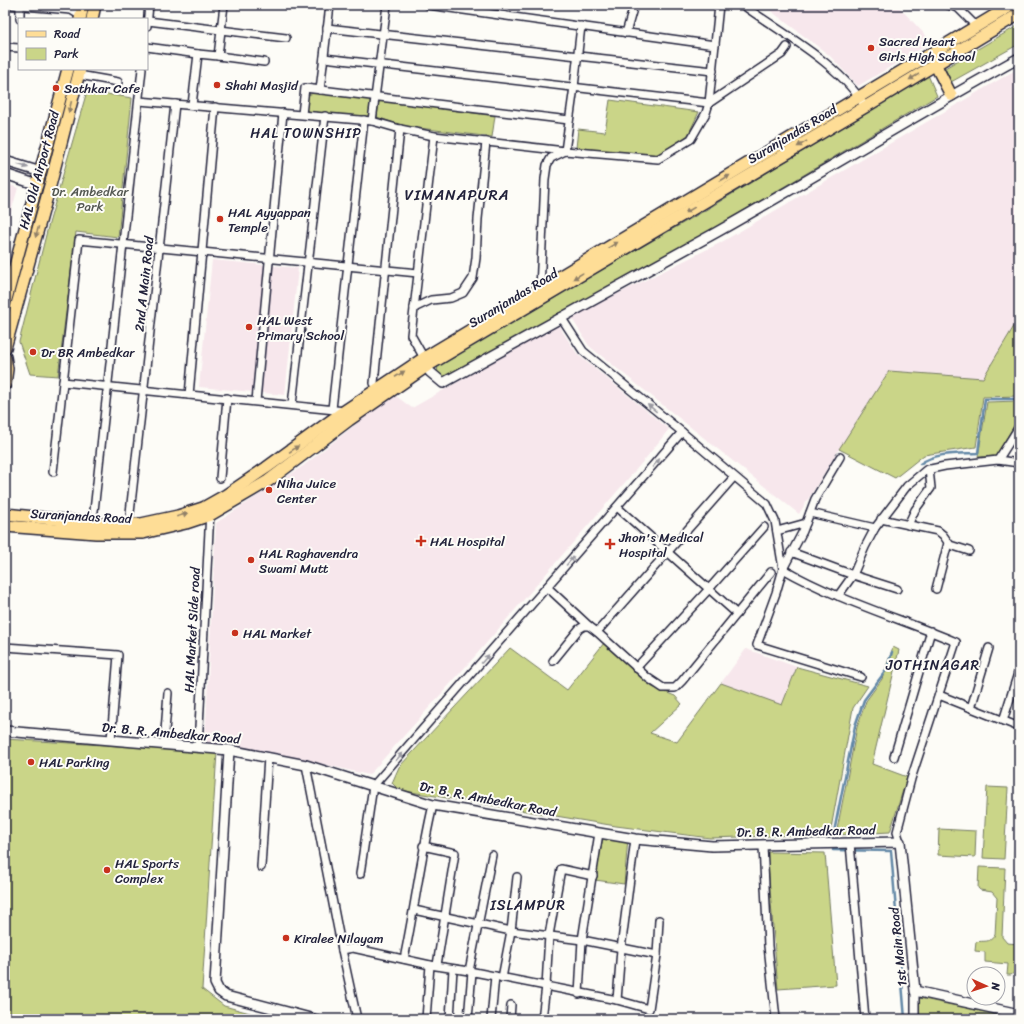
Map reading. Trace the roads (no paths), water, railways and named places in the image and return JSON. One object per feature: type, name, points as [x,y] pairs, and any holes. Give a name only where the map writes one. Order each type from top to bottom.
[{"type":"main road","points":[[92,18],[95,5]]},
{"type":"main road","name":"Suranjandas Road","points":[[932,59],[976,26],[1012,5]]},
{"type":"main road","name":"Suranjandas Road","points":[[425,362],[932,59],[1019,14]]},
{"type":"main road","points":[[932,59],[951,95]]},
{"type":"main road","name":"HAL Old Airport Road","points":[[5,304],[68,70]]},
{"type":"main road","name":"HAL Old Airport Road","points":[[5,348],[51,182],[79,72]]},
{"type":"main road","name":"Suranjandas Road","points":[[5,526],[96,533],[136,533],[186,523],[268,480],[348,415],[425,362],[540,289],[862,102]]},
{"type":"main road","points":[[5,357],[7,369],[5,384]]},
{"type":"main road","name":"Suranjandas Road","points":[[5,514],[102,524],[141,524],[178,516],[203,508],[210,510]]},
{"type":"street","points":[[12,5],[71,10],[76,13],[81,12]]},
{"type":"street","points":[[148,18],[149,5]]},
{"type":"street","points":[[218,56],[224,5]]},
{"type":"street","points":[[320,90],[330,5]]},
{"type":"street","points":[[372,121],[387,5]]},
{"type":"street","points":[[428,5],[715,45]]},
{"type":"street","points":[[626,32],[634,5]]},
{"type":"street","points":[[139,101],[364,120],[434,136],[565,151],[658,159],[691,139],[706,113],[709,102],[719,5]]},
{"type":"street","points":[[743,5],[825,63],[848,83],[862,102]]},
{"type":"street","points":[[948,5],[958,6],[976,26]]},
{"type":"street","points":[[20,6],[20,18]]},
{"type":"street","points":[[148,24],[221,30],[286,38]]},
{"type":"street","points":[[565,151],[574,87],[580,26]]},
{"type":"street","points":[[327,28],[712,71]]},
{"type":"street","points":[[5,47],[18,48]]},
{"type":"street","points":[[324,58],[709,102],[782,54],[787,47]]},
{"type":"street","points":[[148,48],[264,62]]},
{"type":"street","points":[[192,105],[198,54]]},
{"type":"street","points":[[434,136],[411,335],[430,372],[443,383],[717,232],[951,95],[1019,58]]},
{"type":"street","points":[[94,511],[142,70]]},
{"type":"street","points":[[79,72],[118,82]]},
{"type":"street","points":[[302,114],[305,88],[569,120]]},
{"type":"street","name":"2nd A Main Road","points":[[130,513],[175,104]]},
{"type":"street","points":[[189,395],[216,108]]},
{"type":"street","points":[[256,401],[283,113]]},
{"type":"street","points":[[292,405],[325,116]]},
{"type":"street","points":[[332,409],[364,120]]},
{"type":"street","points":[[374,383],[400,129]]},
{"type":"street","points":[[414,308],[431,300],[451,298],[463,293],[473,278],[486,142]]},
{"type":"street","points":[[540,289],[543,209],[548,165],[551,158],[565,151]]},
{"type":"street","points":[[5,161],[41,172]]},
{"type":"street","points":[[5,174],[38,185]]},
{"type":"street","points":[[53,472],[79,240],[418,272]]},
{"type":"street","points":[[561,317],[582,351],[682,432],[767,504],[775,521],[783,568],[799,578],[838,596],[956,642],[911,779],[897,832],[900,842]]},
{"type":"street","points":[[63,382],[332,409],[348,415]]},
{"type":"street","points":[[220,478],[227,398]]},
{"type":"street","points":[[998,460],[1019,427]]},
{"type":"street","points":[[360,874],[373,786],[682,432]]},
{"type":"street","points":[[840,456],[815,499],[803,531],[783,568],[776,593],[757,645],[862,677]]},
{"type":"street","points":[[838,596],[853,575],[865,547],[881,519],[907,486],[926,470],[945,466],[998,460],[1019,463]]},
{"type":"street","points":[[908,525],[915,510],[931,488],[928,470]]},
{"type":"street","points":[[597,632],[734,477]]},
{"type":"street","points":[[617,507],[737,614]]},
{"type":"street","name":"HAL Market Side road","points":[[198,747],[210,510]]},
{"type":"street","points":[[810,513],[875,528]]},
{"type":"street","points":[[881,519],[941,532],[950,545],[970,551]]},
{"type":"street","points":[[777,531],[806,523]]},
{"type":"street","points":[[636,668],[764,527]]},
{"type":"street","points":[[936,589],[948,543]]},
{"type":"street","points":[[791,552],[853,575],[897,589]]},
{"type":"street","points":[[547,587],[648,678],[663,688],[675,688],[771,572]]},
{"type":"street","points":[[553,661],[579,629],[584,626],[589,626]]},
{"type":"street","points":[[894,757],[931,631]]},
{"type":"street","points":[[5,647],[118,654],[111,740]]},
{"type":"street","points":[[971,708],[989,648]]},
{"type":"street","points":[[1003,721],[1019,670]]},
{"type":"street","points":[[164,744],[168,693]]},
{"type":"street","points":[[939,695],[1019,727]]},
{"type":"street","name":"Dr. B. R. Ambedkar Road","points":[[5,731],[229,750],[306,765],[433,805],[634,839],[712,846],[900,842]]},
{"type":"street","points":[[229,750],[215,982],[219,991],[226,996],[314,1019]]},
{"type":"street","points":[[261,867],[268,757]]},
{"type":"street","points":[[306,765],[357,1019]]},
{"type":"street","points":[[404,959],[414,910],[423,846],[433,805]]},
{"type":"street","points":[[579,994],[582,940],[599,833]]},
{"type":"street","points":[[617,1000],[621,949],[634,839]]},
{"type":"street","name":"1st Main Road","points":[[900,842],[915,991],[1019,1014]]},
{"type":"street","points":[[850,843],[865,1019]]},
{"type":"street","points":[[423,846],[455,853],[446,917],[434,965],[426,1019]]},
{"type":"street","points":[[763,846],[768,946],[776,1019]]},
{"type":"street","points":[[468,1019],[470,971],[492,856]]},
{"type":"street","points":[[542,1019],[546,986],[549,935],[561,869],[593,876]]},
{"type":"street","points":[[491,1019],[498,977],[511,931],[517,877]]},
{"type":"street","points":[[414,910],[511,931],[582,940],[657,955]]},
{"type":"street","points":[[342,950],[354,948],[453,969],[546,986],[579,994],[617,1000],[649,1009],[657,955],[659,920]]},
{"type":"street","points":[[450,1019],[453,969]]},
{"type":"street","points":[[915,991],[915,1019]]},
{"type":"street","points":[[510,1019],[511,1005]]},
{"type":"waterway","points":[[920,464],[933,457],[978,453],[985,399],[1019,399]]},
{"type":"waterway","points":[[834,832],[855,726],[864,700],[887,669],[892,652]]},
{"type":"waterway","points":[[834,845],[833,850],[891,851],[905,1019]]},
{"type":"place","name":"Sacred Heart Girls High School","points":[[871,48]]},
{"type":"place","name":"Shahi Masjid","points":[[217,85]]},
{"type":"place","name":"Sathkar Cafe","points":[[56,88]]},
{"type":"place","name":"HAL Ayyappan Temple","points":[[220,219]]},
{"type":"place","name":"HAL West Primary School","points":[[249,327]]},
{"type":"place","name":"Dr BR Ambedkar","points":[[33,352]]},
{"type":"place","name":"Niha Juice Center","points":[[269,490]]},
{"type":"place","name":"HAL Hospital","points":[[421,541]]},
{"type":"place","name":"Jhon's Medical Hospital","points":[[610,544]]},
{"type":"place","name":"HAL Raghavendra Swami Mutt","points":[[251,560]]},
{"type":"place","name":"HAL Market","points":[[235,633]]},
{"type":"place","name":"HAL Parking","points":[[31,762]]},
{"type":"place","name":"HAL Sports Complex","points":[[107,870]]},
{"type":"place","name":"Kiralee Nilayam","points":[[286,938]]},
{"type":"district","name":"HAL TOWNSHIP","points":[[306,133]]},
{"type":"district","name":"VIMANAPURA","points":[[457,195]]},
{"type":"district","name":"JOTHINAGAR","points":[[933,665]]},
{"type":"district","name":"ISLAMPUR","points":[[528,905]]},
{"type":"park label","name":"Dr. Ambedkar Park","points":[[90,198]]}]
